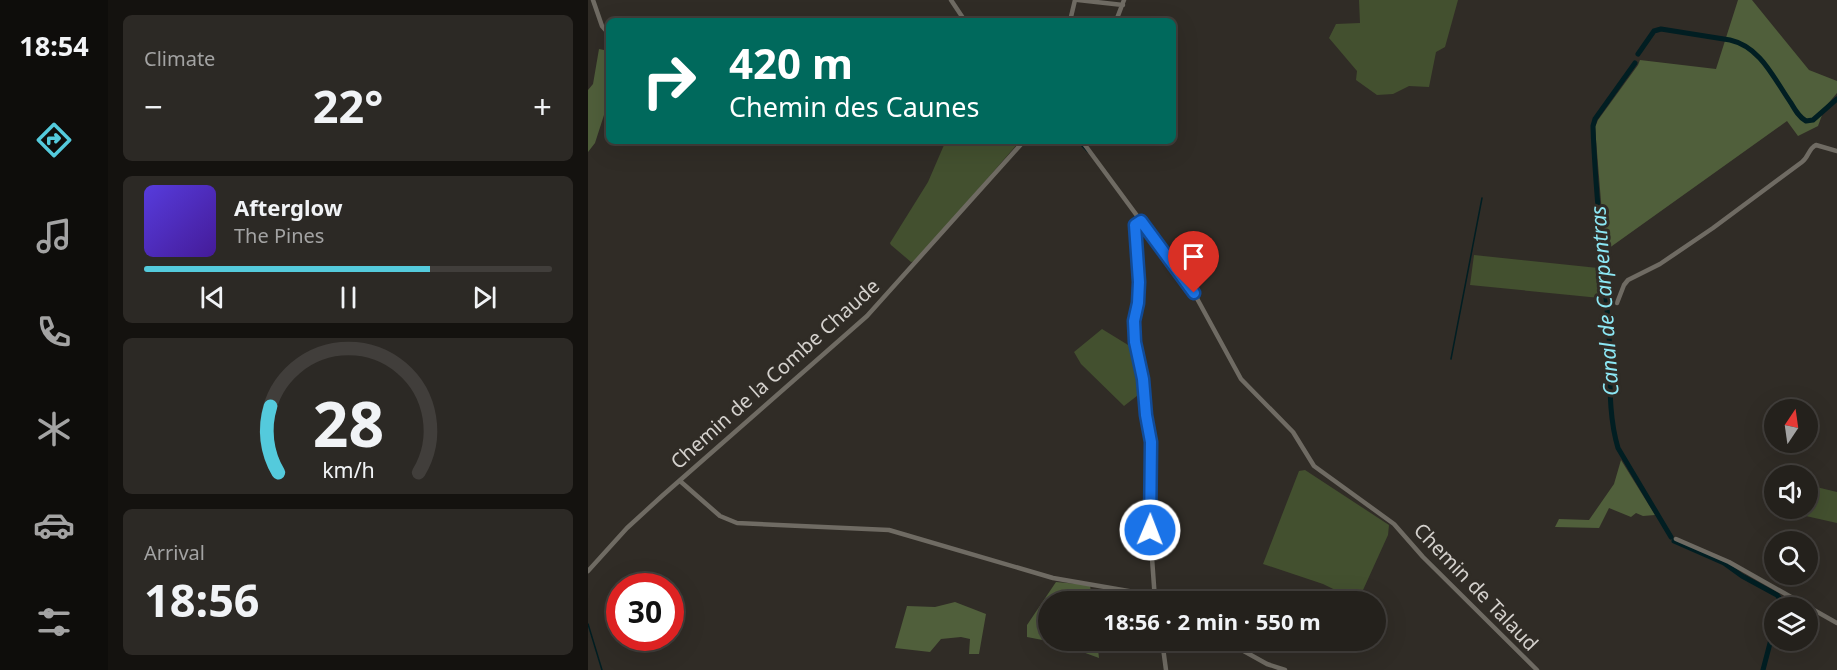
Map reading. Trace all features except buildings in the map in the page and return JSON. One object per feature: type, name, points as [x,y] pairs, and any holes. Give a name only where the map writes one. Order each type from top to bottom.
[{"type":"street","points":[[593,0],[602,26],[606,31]]},
{"type":"street","points":[[951,0],[963,18]]},
{"type":"street","points":[[1071,18],[1077,0],[1124,3],[1117,18]]},
{"type":"street","name":"Chemin de la Combe Chaude","points":[[588,571],[627,528],[867,316],[1021,144]]},
{"type":"street","name":"Chemin de Talaud","points":[[1084,144],[1194,293],[1241,379],[1293,432],[1318,471],[1366,502],[1394,524],[1423,557],[1537,670]]},
{"type":"street","points":[[1617,303],[1628,280],[1660,264],[1713,228],[1802,162],[1813,146],[1837,151]]},
{"type":"street","points":[[1141,221],[1135,225],[1139,282],[1134,321],[1151,442],[1150,530],[1155,591]]},
{"type":"street","points":[[680,481],[720,516],[737,524],[889,530],[1053,578],[1130,591]]},
{"type":"street","points":[[1676,539],[1729,562],[1837,623]]},
{"type":"street","points":[[1163,651],[1166,670]]},
{"type":"street","points":[[1244,651],[1267,664],[1285,670]]},
{"type":"green space","points":[[1359,0],[1458,0],[1445,47],[1436,52],[1429,87],[1409,86],[1393,94],[1377,95],[1356,80],[1357,71],[1329,38],[1336,24],[1360,23]]},
{"type":"green space","points":[[1738,0],[1752,0],[1809,70],[1837,81],[1837,93],[1825,107],[1818,126],[1798,136],[1787,121],[1605,251],[1595,127],[1598,120],[1640,60],[1716,69]]},
{"type":"green space","points":[[599,49],[606,50],[606,114],[595,143],[588,152],[588,90],[593,84]]},
{"type":"green space","points":[[1017,144],[916,261],[911,262],[890,243],[928,182],[944,145]]},
{"type":"green space","points":[[1474,255],[1598,268],[1600,298],[1470,285]]},
{"type":"green space","points":[[1102,329],[1133,348],[1141,378],[1142,392],[1124,406],[1081,364],[1074,352]]},
{"type":"green space","points":[[1621,460],[1655,515],[1643,516],[1636,513],[1631,517],[1609,508],[1599,528],[1555,527],[1559,519],[1589,520],[1614,484]]},
{"type":"green space","points":[[1305,470],[1389,525],[1388,535],[1363,591],[1337,591],[1263,564],[1299,471]]},
{"type":"green space","points":[[1818,487],[1837,492],[1837,523],[1818,519]]},
{"type":"green space","points":[[1056,582],[1090,585],[1091,591],[1050,591]]},
{"type":"green space","points":[[955,602],[986,614],[979,654],[969,654],[970,639],[961,637],[941,639],[930,652],[895,648],[907,606],[935,607]]},
{"type":"green space","points":[[1038,609],[1038,639],[1027,637],[1027,625]]},
{"type":"green space","points":[[1080,651],[1098,651],[1099,658]]},
{"type":"waterway","name":"Canal de Carpentras","points":[[1638,54],[1654,31],[1661,29],[1730,40],[1750,49],[1766,65],[1797,113],[1806,121],[1813,120],[1837,99]]},
{"type":"waterway","name":"Canal de Carpentras","points":[[1635,63],[1595,119],[1593,126],[1609,334],[1612,420],[1618,448],[1671,537]]},
{"type":"waterway","points":[[1080,144],[1088,152]]},
{"type":"waterway","points":[[1451,359],[1482,198]]},
{"type":"waterway","name":"Canal de Carpentras","points":[[1674,541],[1724,563],[1778,597]]},
{"type":"waterway","points":[[588,624],[602,670]]},
{"type":"waterway","name":"Canal de Carpentras","points":[[1763,670],[1768,651]]},
{"type":"route","points":[[1150,530],[1151,442],[1143,379],[1135,342],[1134,321],[1139,282],[1135,225],[1141,221],[1194,293]]}]
